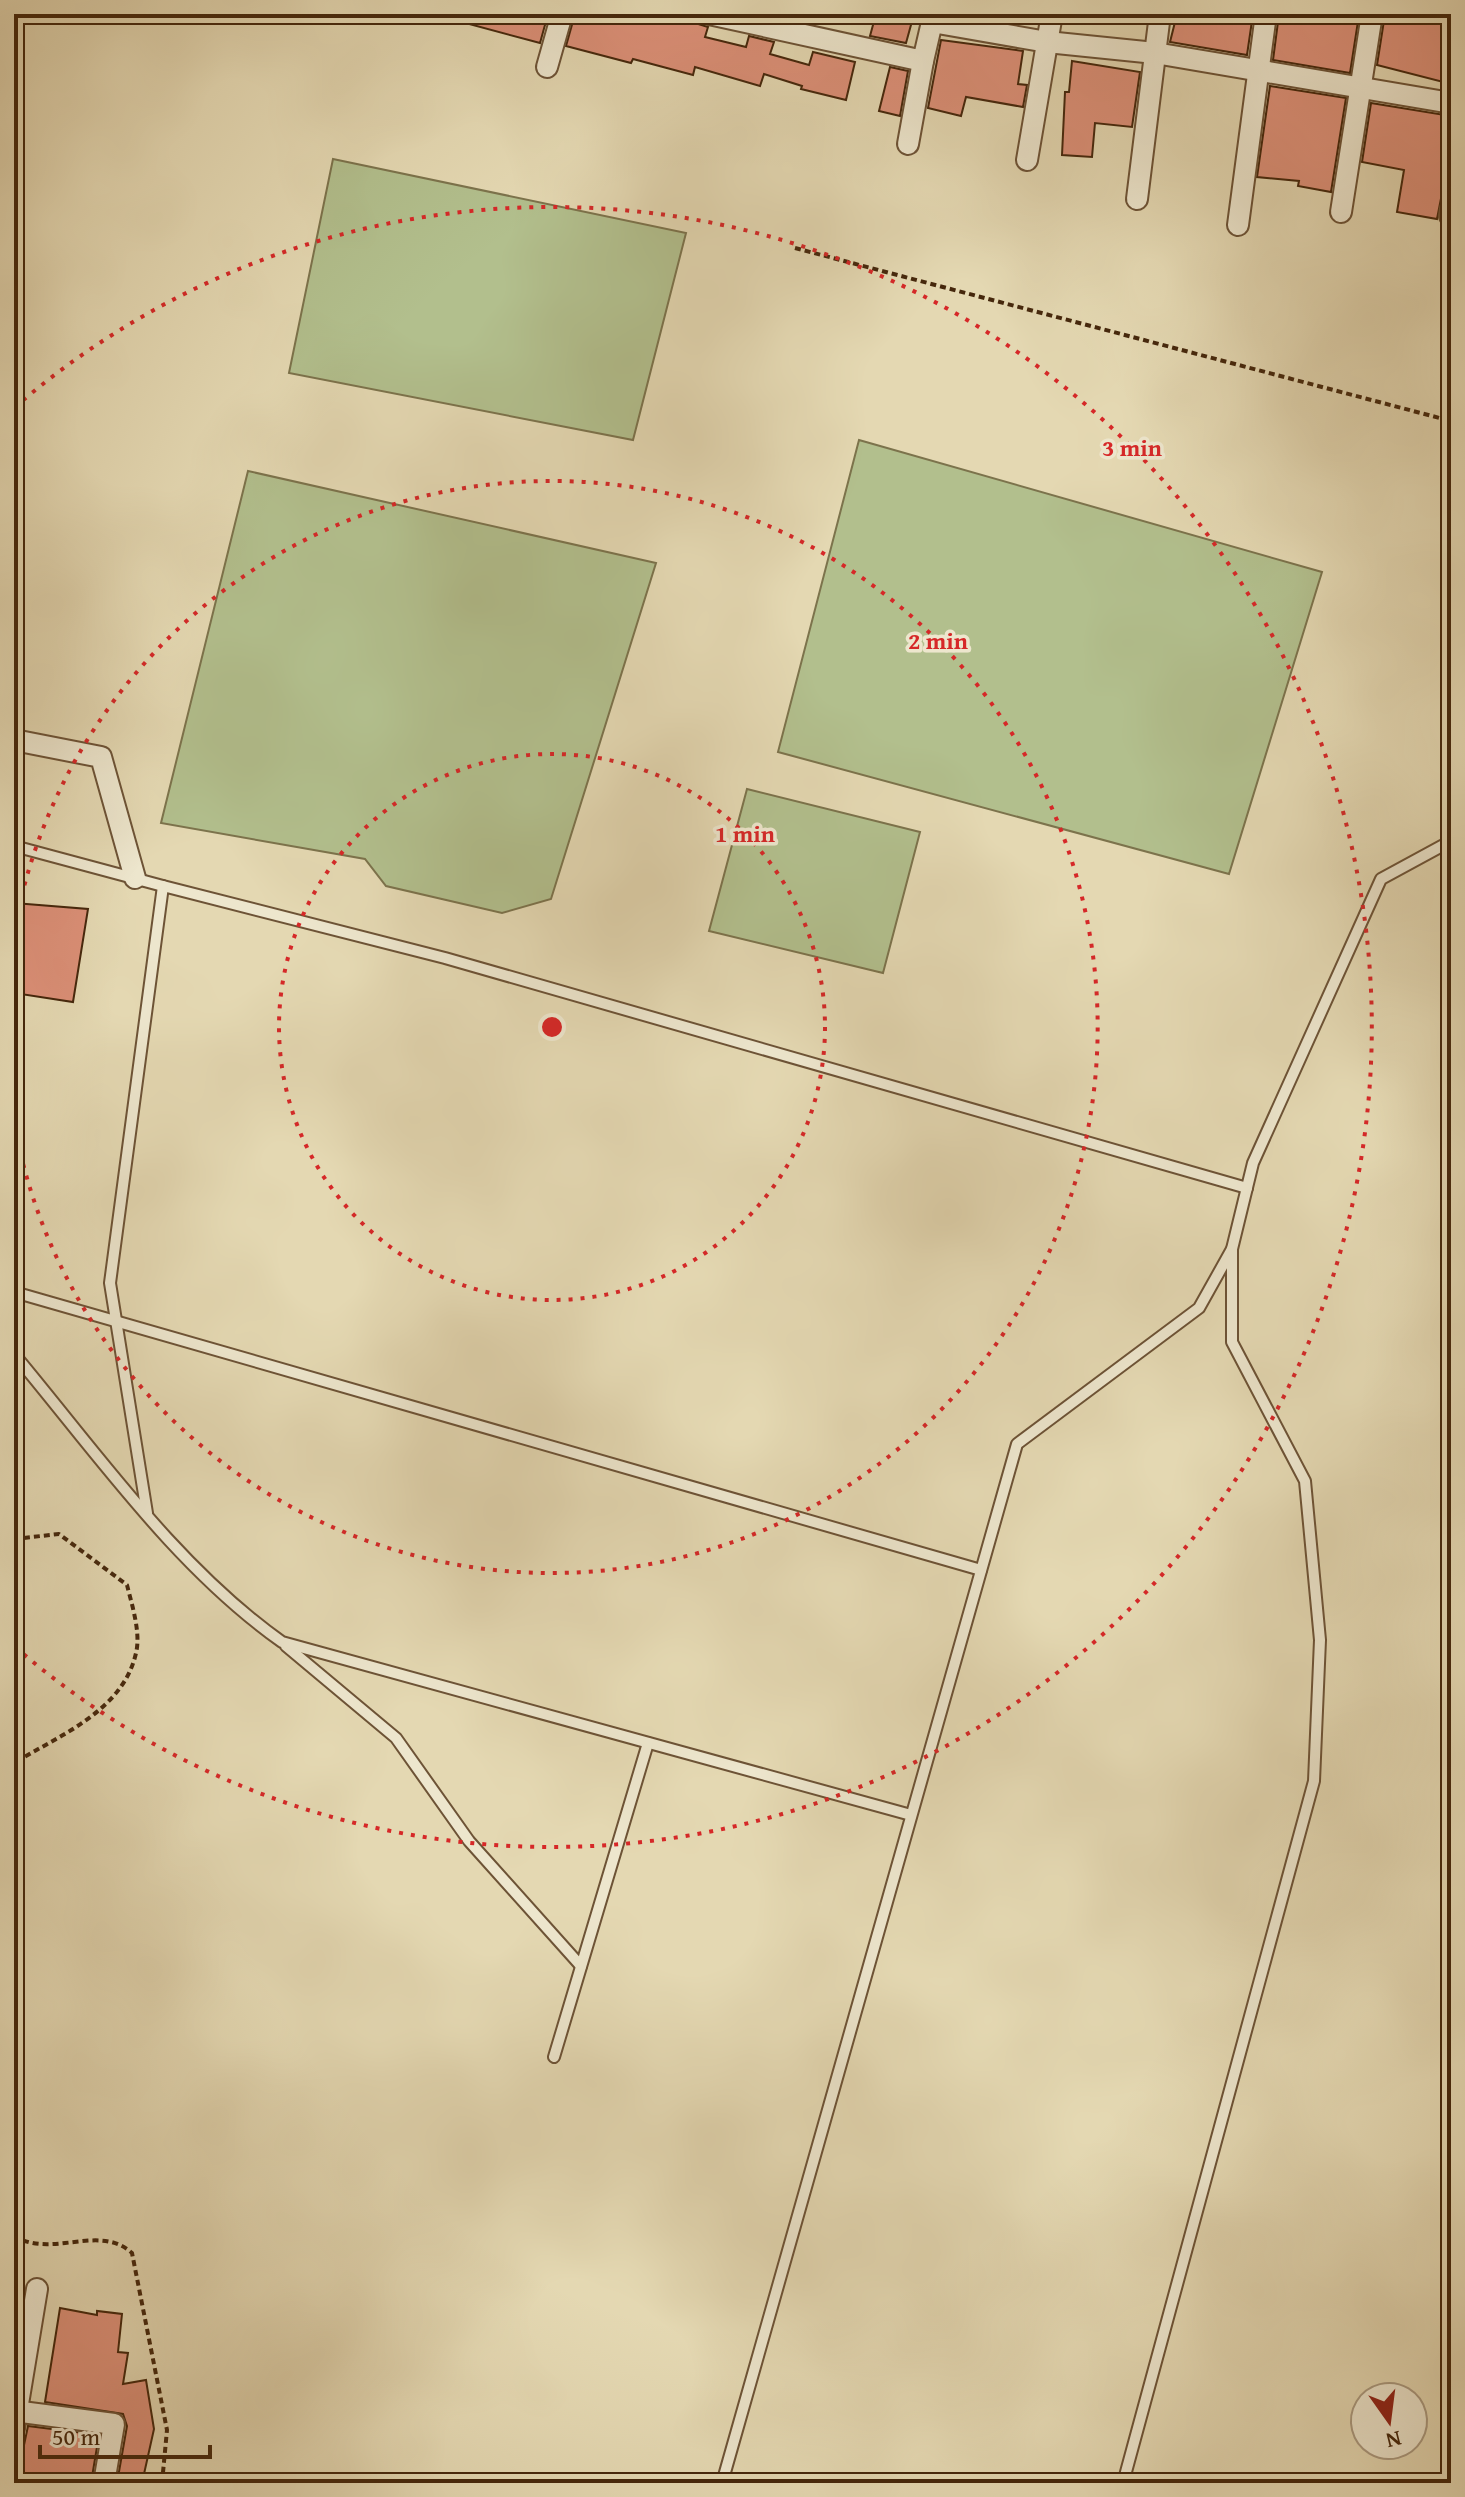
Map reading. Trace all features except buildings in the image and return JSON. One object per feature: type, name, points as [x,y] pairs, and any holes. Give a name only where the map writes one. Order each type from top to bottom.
[{"type":"street","points":[[547,67],[562,14]]},
{"type":"street","points":[[709,14],[923,61]]},
{"type":"street","points":[[1027,160],[1052,14]]},
{"type":"street","points":[[1137,199],[1160,14]]},
{"type":"street","points":[[1238,225],[1266,14]]},
{"type":"street","points":[[1341,212],[1372,14]]},
{"type":"street","points":[[908,144],[933,18],[1047,42],[1155,53],[1451,103]]},
{"type":"street","points":[[14,740],[101,757],[135,878]]},
{"type":"street","points":[[37,2289],[15,2417],[114,2424],[104,2483]]},
{"type":"lane","points":[[1123,2483],[1314,1781],[1320,1640],[1305,1481],[1232,1342],[1232,1249],[1253,1163],[1381,879],[1451,841]]},
{"type":"lane","points":[[14,846],[445,958],[1247,1188]]},
{"type":"lane","points":[[147,1513],[110,1283],[163,886]]},
{"type":"lane","points":[[722,2483],[1017,1444],[1199,1308],[1232,1249]]},
{"type":"lane","points":[[14,1292],[981,1570]]},
{"type":"lane","points":[[14,1354],[147,1513],[235,1609],[282,1642],[396,1738],[469,1841],[581,1966]]},
{"type":"lane","points":[[282,1642],[911,1815]]},
{"type":"lane","points":[[554,2057],[648,1743]]},
{"type":"path","points":[[795,248],[1451,421]]},
{"type":"path","points":[[14,1539],[59,1534],[127,1585],[137,1651],[121,1689],[86,1721],[14,1763]]},
{"type":"path","points":[[14,2236],[49,2246],[111,2240],[132,2253],[167,2430],[162,2483]]},
{"type":"green space","points":[[333,159],[686,233],[633,440],[289,373]]},
{"type":"green space","points":[[859,440],[1322,572],[1229,874],[778,752]]},
{"type":"green space","points":[[248,471],[656,563],[551,899],[502,913],[386,886],[365,859],[161,823]]},
{"type":"green space","points":[[747,789],[920,832],[883,973],[709,931]]}]
